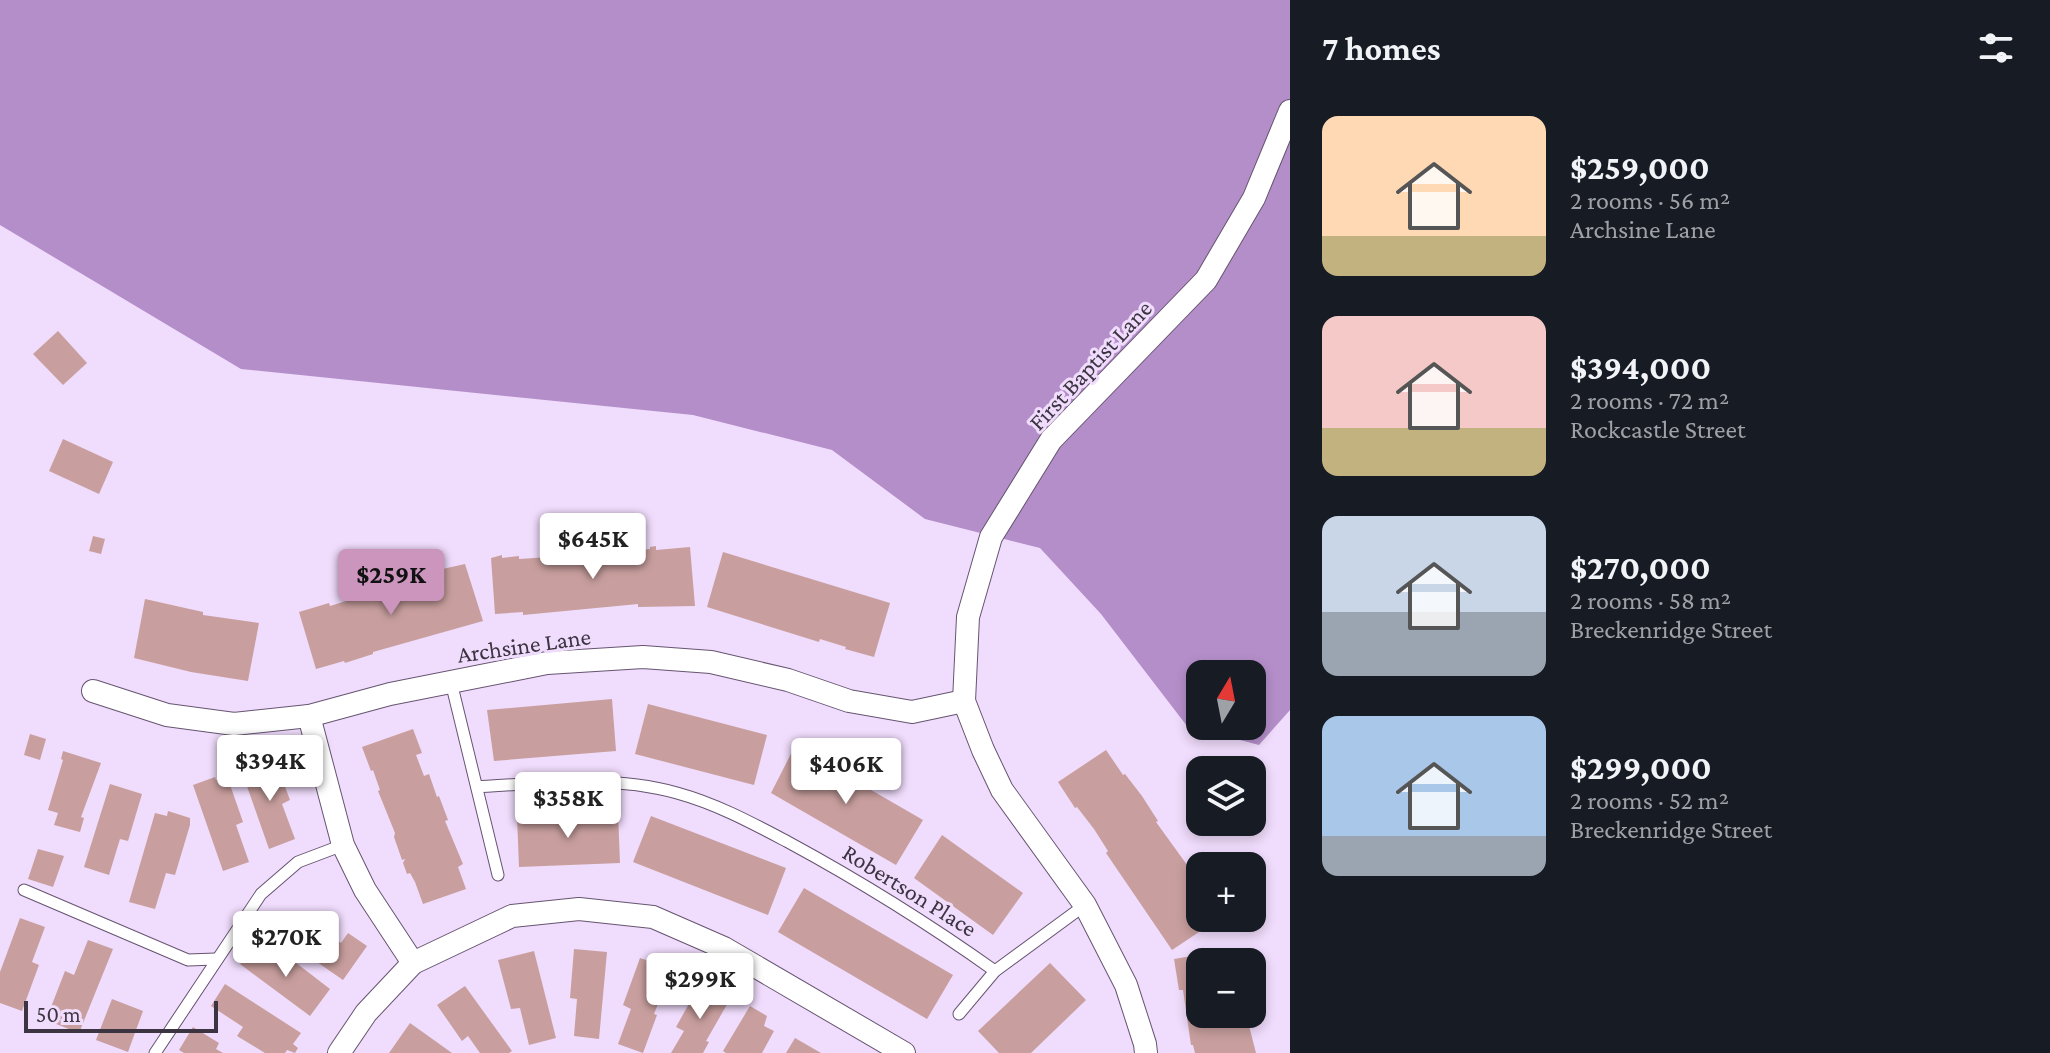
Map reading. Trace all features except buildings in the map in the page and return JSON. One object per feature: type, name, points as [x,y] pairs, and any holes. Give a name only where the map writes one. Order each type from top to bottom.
[{"type":"street","name":"First Baptist Lane","points":[[1146,1053],[1126,985],[1085,905],[1002,790],[964,701],[968,617],[991,537],[1051,440],[1206,280],[1254,198],[1290,111]]},
{"type":"street","name":"Archsine Lane","points":[[93,691],[167,715],[234,724],[309,716],[390,694],[547,663],[643,657],[711,662],[788,680],[849,701],[912,712],[964,701]]},
{"type":"street","points":[[309,716],[343,845],[365,890],[413,963]]},
{"type":"street","points":[[339,1053],[366,1013],[413,963],[512,916],[579,909],[653,917],[724,948],[904,1053]]},
{"type":"lane","points":[[451,682],[498,875]]},
{"type":"lane","name":"Robertson Place","points":[[477,787],[564,782],[626,784],[676,793],[732,813],[814,856],[928,924],[995,971]]},
{"type":"lane","points":[[155,1053],[261,894],[298,862],[343,845]]},
{"type":"lane","points":[[24,890],[188,960],[216,959]]},
{"type":"lane","points":[[959,1014],[995,971],[1085,905]]},
{"type":"shaded area","points":[[0,0],[1290,0],[1290,710],[1266,737],[1266,660],[1186,660],[1186,725],[1101,614],[1040,548],[925,519],[832,450],[693,415],[241,369],[0,225]]},
{"type":"shaded area","points":[[1240,740],[1263,740],[1259,745]]}]
